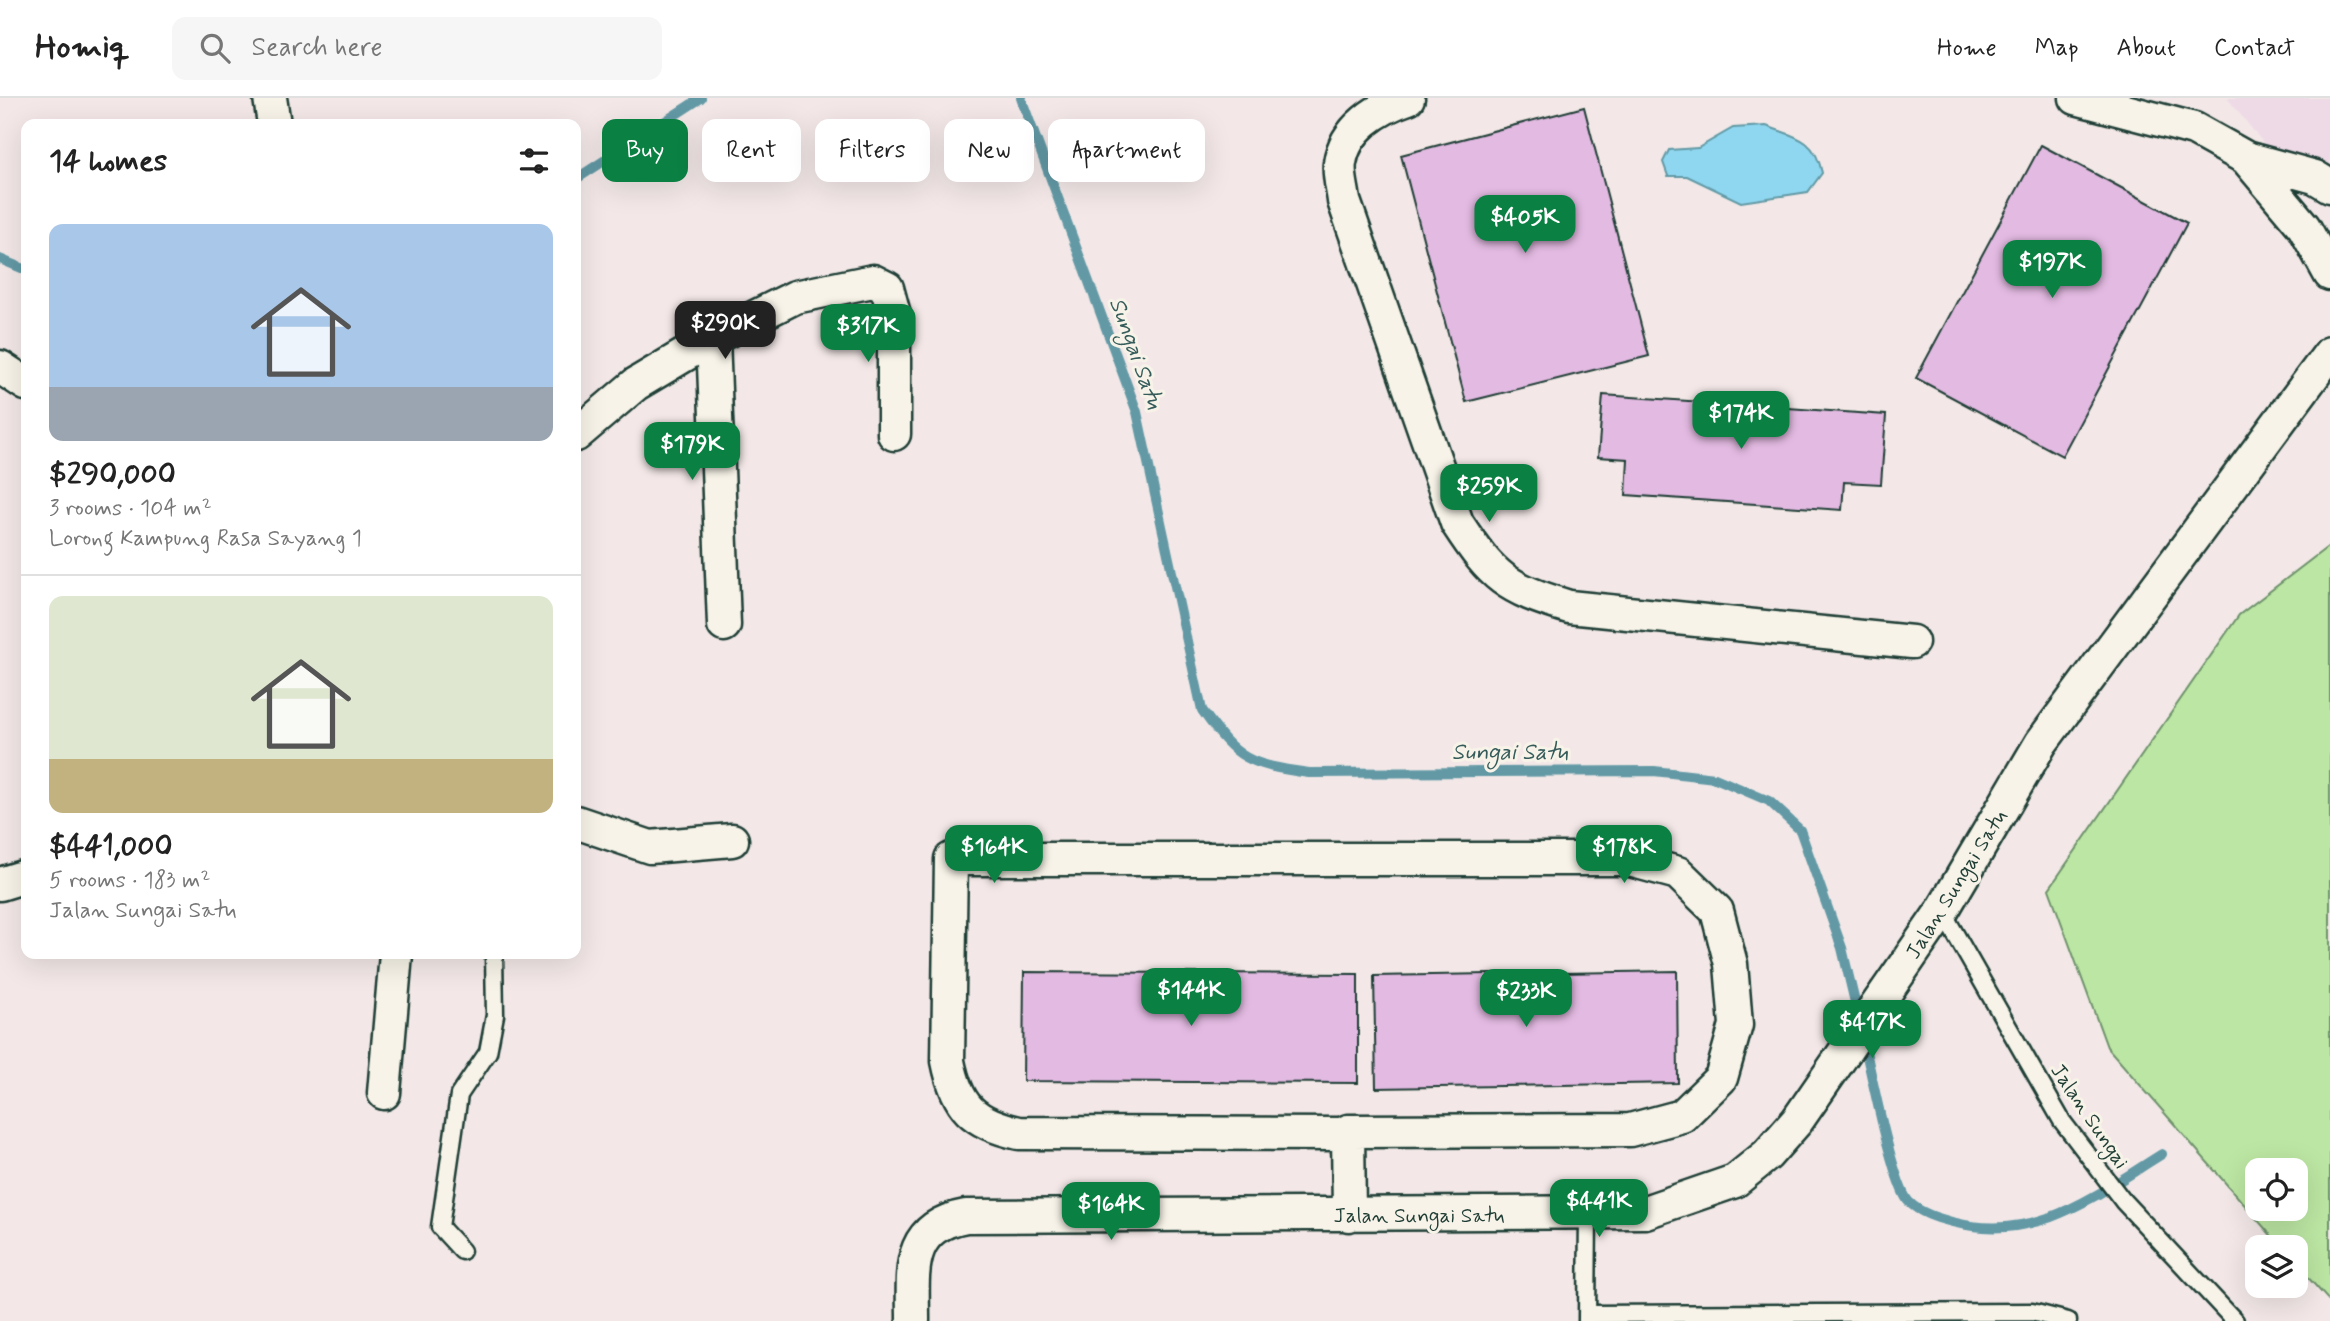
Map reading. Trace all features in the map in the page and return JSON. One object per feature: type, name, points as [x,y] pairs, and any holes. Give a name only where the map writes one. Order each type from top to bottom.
[{"type":"street","points":[[270,98],[273,119]]},
{"type":"street","points":[[1408,98],[1388,104],[1356,127],[1340,162],[1344,201],[1457,523],[1483,564],[1522,593],[1569,607],[1912,642]]},
{"type":"street","points":[[2076,98],[2194,129],[2246,158],[2315,177],[2330,186]]},
{"type":"street","points":[[2246,158],[2304,227],[2330,274]]},
{"type":"street","points":[[581,431],[636,384],[713,338],[795,297],[873,281],[887,288],[894,314],[894,434]]},
{"type":"street","points":[[713,338],[724,625]]},
{"type":"street","name":"Jalan Sungai Satu","points":[[913,1321],[913,1268],[917,1248],[929,1231],[946,1219],[967,1216],[1645,1212],[1735,1181],[1767,1155],[1797,1121],[1942,911],[2041,743],[2330,353]]},
{"type":"street","points":[[0,367],[21,381]]},
{"type":"street","points":[[581,824],[650,846],[732,840]]},
{"type":"street","points":[[951,859],[1626,859],[1678,873],[1717,911],[1731,964],[1735,1025],[1721,1078],[1682,1116],[1630,1130],[1348,1131],[1347,1134],[1019,1133],[992,1127],[968,1112],[953,1089],[948,1061],[951,859]]},
{"type":"street","points":[[0,884],[21,878]]},
{"type":"street","points":[[384,1093],[396,959]]},
{"type":"street","points":[[1348,1131],[1349,1215]]},
{"type":"lane","name":"Jalan Sungai","points":[[1942,911],[2062,1121],[2123,1201],[2235,1321]]},
{"type":"lane","points":[[462,1251],[440,1227],[459,1095],[488,1052],[491,1040],[495,1015],[494,959]]},
{"type":"lane","points":[[1588,1213],[1587,1317],[2032,1312],[2068,1321]]},
{"type":"shaded area","points":[[2227,98],[2330,98],[2330,180],[2304,193]]},
{"type":"green space","points":[[2330,545],[2330,1302],[2308,1277],[2308,1235],[2271,1235],[2258,1221],[2308,1221],[2308,1158],[2245,1158],[2245,1206],[2107,1047],[2049,889],[2239,615]]},
{"type":"water","points":[[1766,126],[1795,136],[1815,152],[1822,173],[1808,192],[1741,202],[1687,176],[1668,176],[1663,162],[1669,150],[1698,148],[1733,128]]},
{"type":"building","points":[[1584,107],[1649,356],[1466,402],[1401,155]]},
{"type":"building","points":[[2041,145],[2187,223],[2062,456],[1916,378]]},
{"type":"building","points":[[1603,395],[1886,415],[1881,484],[1844,482],[1842,510],[1626,495],[1628,459],[1598,457]]},
{"type":"building","points":[[1677,971],[1678,1083],[1376,1088],[1374,976]]},
{"type":"building","points":[[1024,972],[1358,974],[1358,1083],[1023,1081]]},
{"type":"waterway","name":"Sungai Satu","points":[[581,176],[701,98]]},
{"type":"waterway","name":"Sungai Satu","points":[[1021,98],[1137,412],[1202,710],[1225,740],[1258,763],[1309,773],[1654,771],[1715,778],[1769,801],[1800,830],[1842,948],[1859,1019]]},
{"type":"waterway","name":"Sungai Satu","points":[[0,259],[21,268]]},
{"type":"waterway","name":"Sungai Satu","points":[[1863,1038],[1896,1174],[1909,1202],[1929,1215],[1983,1227],[2011,1227],[2038,1221],[2088,1200],[2162,1154]]}]
